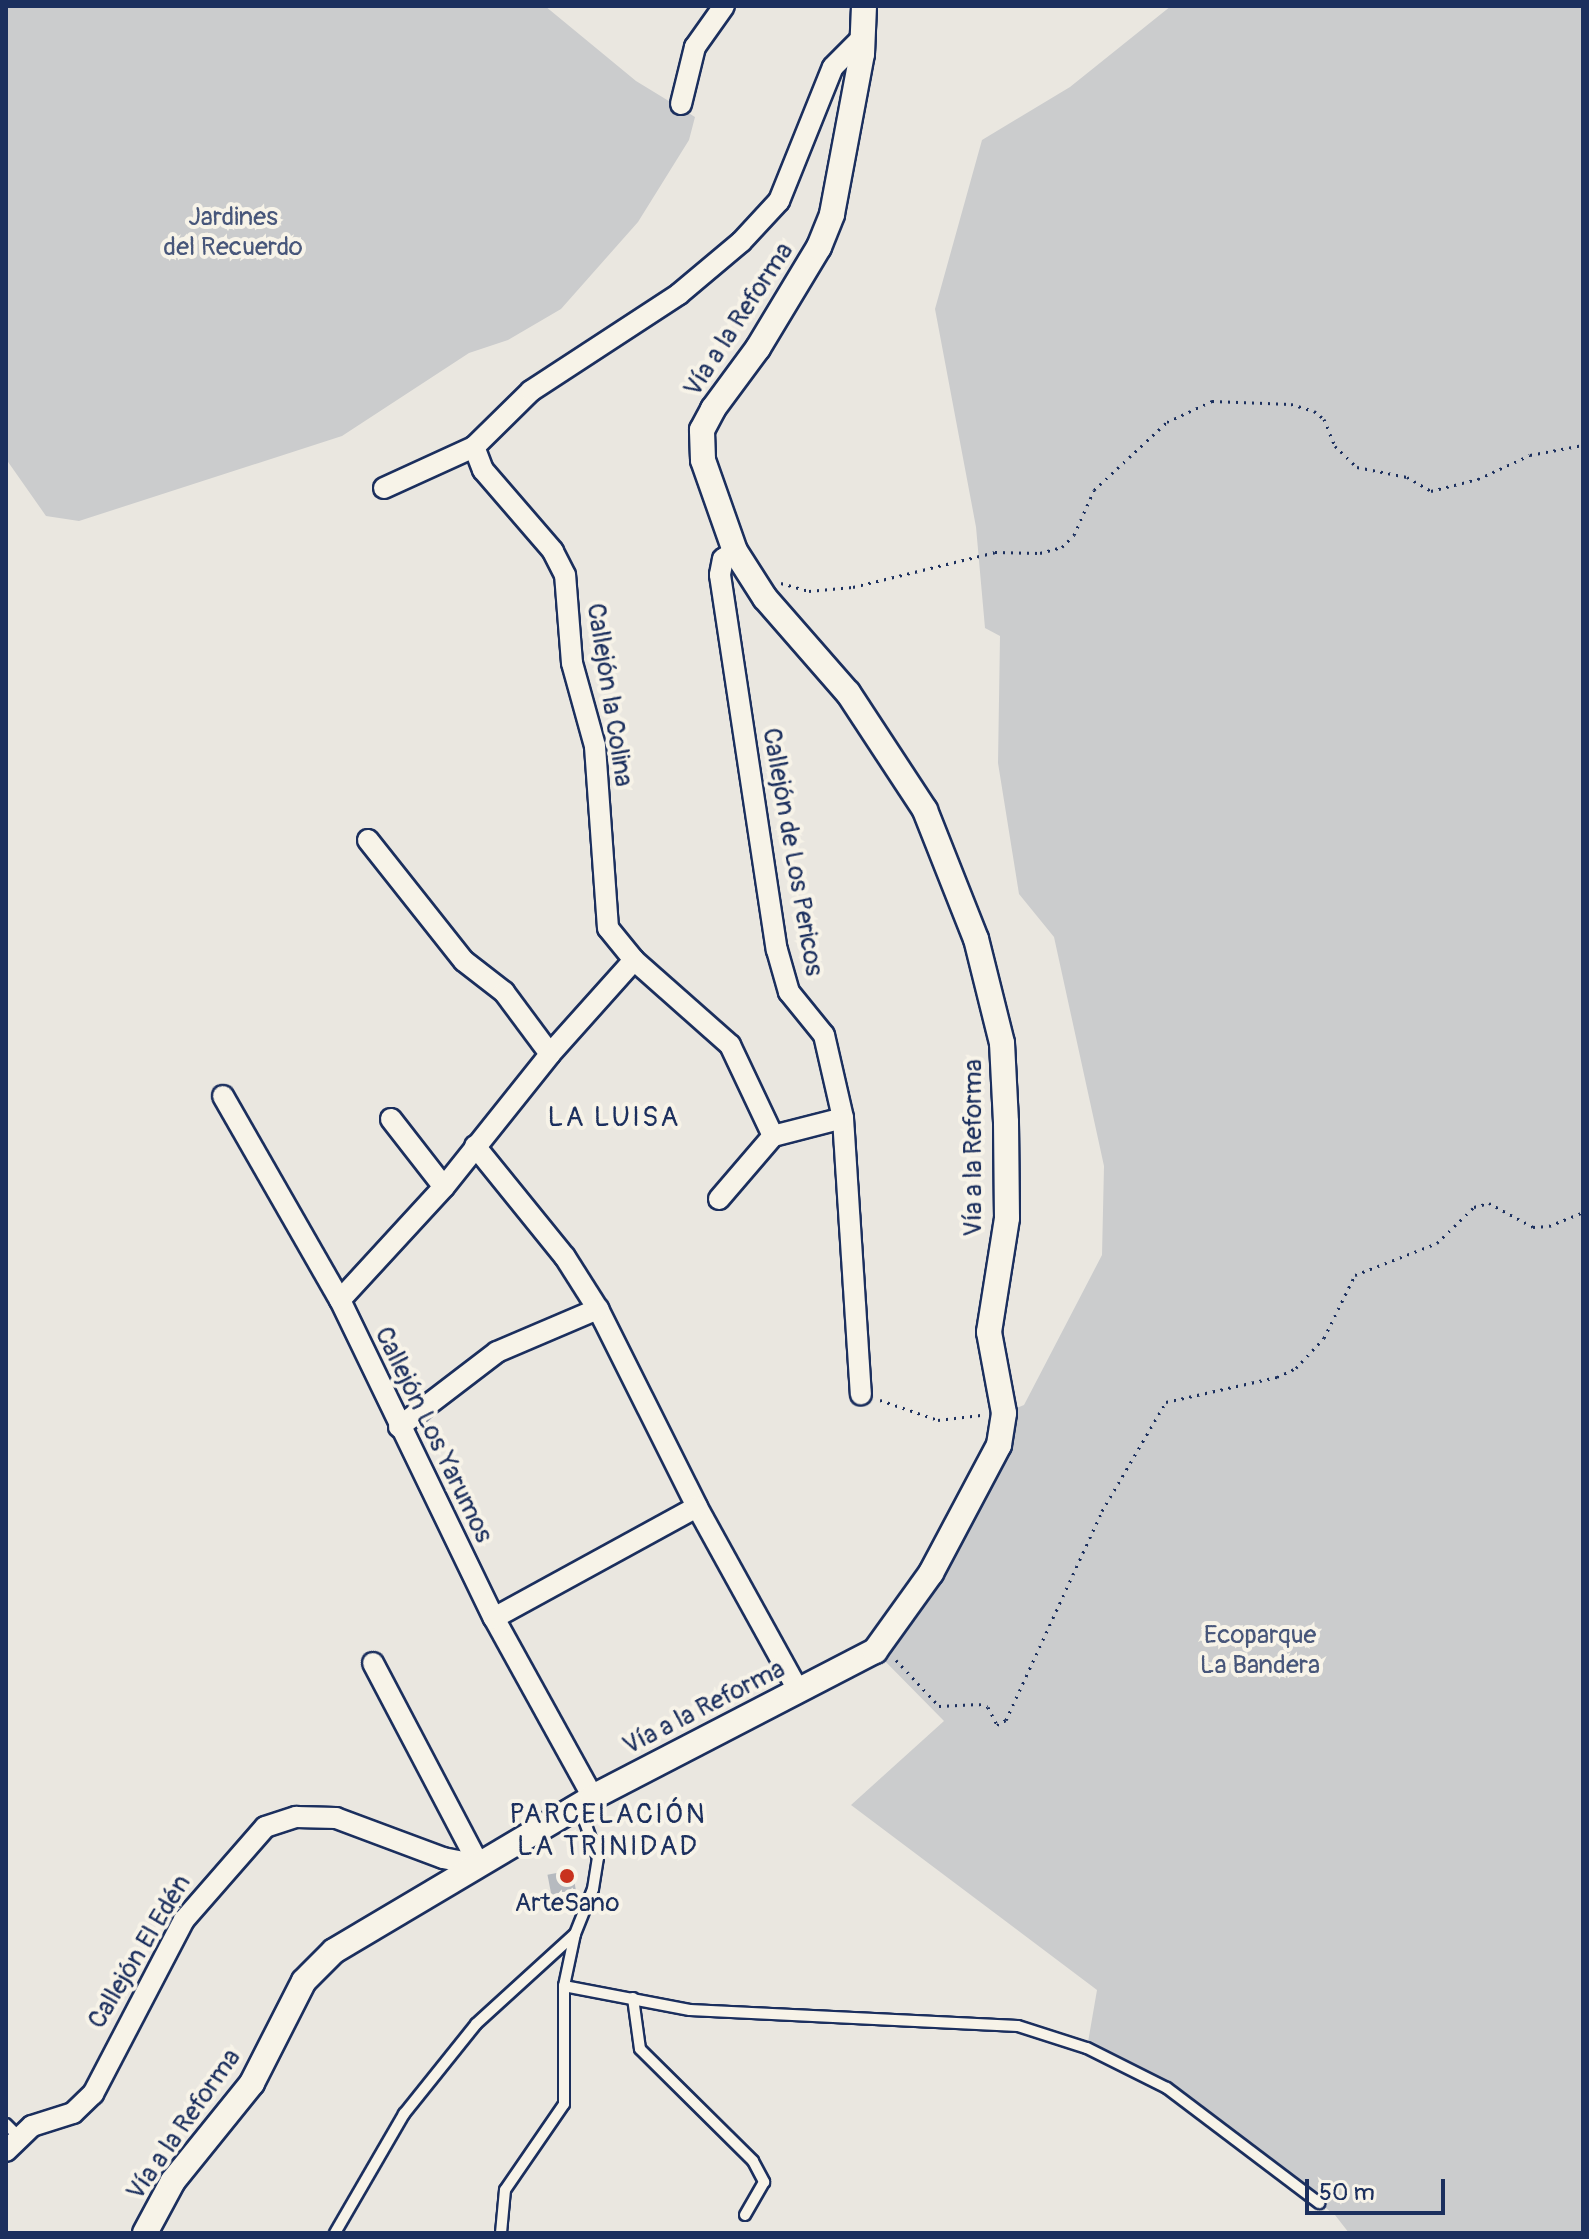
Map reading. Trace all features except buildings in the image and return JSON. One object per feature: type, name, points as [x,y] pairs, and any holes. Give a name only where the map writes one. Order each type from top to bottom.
[{"type":"street","points":[[681,104],[695,47],[724,6]]},
{"type":"street","name":"Vía a la Reforma","points":[[145,2233],[173,2181],[252,2083],[304,1981],[362,1931],[586,1802],[882,1646],[979,1491],[999,1445],[1004,1413],[989,1332],[1007,1218],[1002,1043],[976,939],[925,810],[889,750],[848,693],[765,598],[735,551],[703,460],[702,430],[819,247],[832,214],[864,36],[864,6]]},
{"type":"street","points":[[384,488],[474,447],[531,391],[679,294],[741,242],[779,201],[833,67],[864,36]]},
{"type":"street","name":"Callejón la Colina","points":[[474,447],[483,470],[553,551],[565,575],[572,663],[595,746],[608,928],[634,960],[730,1045],[773,1136]]},
{"type":"street","name":"Callejón de Los Pericos","points":[[735,551],[723,559],[720,575],[777,950],[789,992],[824,1035],[843,1118],[861,1394]]},
{"type":"street","points":[[368,840],[464,961],[504,992],[550,1054]]},
{"type":"street","points":[[340,1300],[444,1187],[550,1054],[634,960]]},
{"type":"street","name":"Callejón Los Yarumos","points":[[223,1096],[340,1300],[399,1427],[586,1802]]},
{"type":"street","points":[[719,1199],[773,1136],[843,1118]]},
{"type":"street","points":[[391,1119],[444,1187]]},
{"type":"street","points":[[475,1146],[565,1257],[598,1309],[697,1507],[799,1692]]},
{"type":"street","points":[[399,1427],[497,1352],[598,1309]]},
{"type":"street","points":[[494,1618],[697,1507]]},
{"type":"street","points":[[373,1663],[479,1865]]},
{"type":"street","name":"Callejón El Edén","points":[[10,2137],[73,2113],[93,2094],[184,1920],[241,1848],[265,1827],[296,1817],[336,1818],[443,1858],[479,1865]]},
{"type":"lane","points":[[501,2233],[505,2190],[564,2104],[564,1986],[575,1934],[593,1889],[598,1858],[586,1802]]},
{"type":"lane","points":[[335,2233],[404,2114],[467,2035],[575,1934]]},
{"type":"lane","points":[[564,1986],[690,2010],[1018,2026],[1087,2048],[1167,2088],[1319,2203]]},
{"type":"lane","points":[[633,1998],[640,2049],[753,2161],[764,2182],[745,2215]]},
{"type":"path","points":[[773,578],[809,591],[838,588],[955,565],[995,552],[1040,553],[1062,547],[1074,535],[1094,490],[1167,422],[1212,401],[1291,404],[1314,411],[1324,419],[1335,446],[1357,467],[1407,477],[1431,491],[1478,479],[1530,455],[1583,445]]},
{"type":"path","points":[[882,1646],[939,1706],[979,1704],[988,1707],[997,1725],[1006,1720],[1032,1670],[1102,1511],[1166,1402],[1277,1377],[1296,1368],[1324,1338],[1355,1275],[1437,1243],[1474,1207],[1489,1203],[1533,1227],[1549,1226],[1583,1212]]},
{"type":"path","points":[[861,1394],[938,1420],[1004,1413]]},
{"type":"green space","name":"Jardines del Recuerdo","points":[[6,6],[545,6],[636,81],[695,117],[689,140],[638,222],[561,309],[508,340],[469,353],[342,436],[79,521],[46,516],[6,459]]},
{"type":"green space","name":"Ecoparque La Bandera","points":[[1171,6],[1583,6],[1583,2233],[1349,2233],[1335,2215],[1167,2088],[1087,2048],[1097,1990],[851,1805],[944,1721],[875,1651],[1004,1413],[1024,1405],[1102,1255],[1104,1166],[1054,937],[1019,894],[998,763],[1000,636],[985,628],[976,527],[935,309],[982,140],[1070,87]]},
{"type":"place","name":"ArteSano","points":[[567,1876]]},
{"type":"district","name":"LA LUISA","points":[[614,1118]]},
{"type":"district","name":"PARCELACIÓN LA TRINIDAD","points":[[608,1831]]}]
